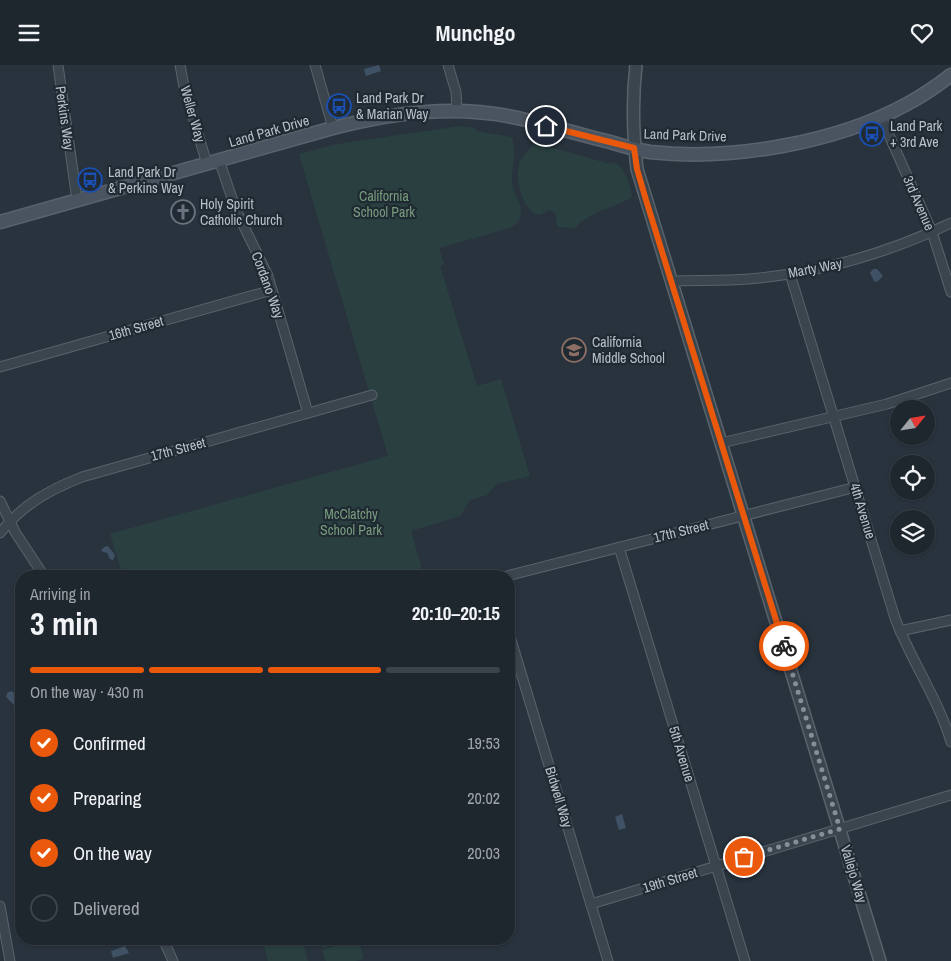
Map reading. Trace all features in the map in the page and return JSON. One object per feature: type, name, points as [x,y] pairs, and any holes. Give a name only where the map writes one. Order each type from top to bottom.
[{"type":"main road","name":"Land Park Drive","points":[[0,222],[358,122],[404,113],[457,110],[495,113],[649,151],[696,154],[754,150],[817,138],[880,117],[912,101],[951,75]]},
{"type":"street","name":"Perkins Way","points":[[58,65],[77,200]]},
{"type":"street","name":"Weller Way","points":[[180,65],[184,87],[213,162]]},
{"type":"street","points":[[315,65],[333,129]]},
{"type":"street","points":[[448,65],[456,91],[457,110]]},
{"type":"street","name":"Vallejo Way","points":[[636,65],[633,96],[634,148],[637,169],[880,961]]},
{"type":"street","name":"3rd Avenue","points":[[880,117],[932,232],[951,292]]},
{"type":"street","name":"Cordano Way","points":[[213,162],[264,268],[308,413]]},
{"type":"street","name":"Marty Way","points":[[672,281],[750,279],[790,274],[853,260],[904,243],[951,223]]},
{"type":"street","name":"4th Avenue","points":[[790,274],[900,631],[941,711],[951,741]]},
{"type":"street","name":"16th Street","points":[[0,367],[272,290]]},
{"type":"street","points":[[721,443],[887,404],[951,383]]},
{"type":"street","name":"17th Street","points":[[0,533],[18,513],[45,493],[82,477],[372,395]]},
{"type":"street","name":"17th Street","points":[[515,574],[856,487]]},
{"type":"street","points":[[0,501],[19,538],[40,570]]},
{"type":"street","name":"5th Avenue","points":[[619,547],[745,961]]},
{"type":"street","points":[[900,631],[951,620]]},
{"type":"street","name":"Bidwell Way","points":[[515,653],[608,961]]},
{"type":"street","name":"19th Street","points":[[591,904],[951,795]]},
{"type":"street","points":[[0,906],[10,961]]},
{"type":"street","points":[[166,945],[173,961]]},
{"type":"green space","name":"California School Park","points":[[460,126],[475,128],[476,131],[512,137],[514,159],[512,183],[521,209],[518,221],[509,228],[439,248],[444,264],[440,266],[477,386],[501,379],[530,476],[496,484],[487,495],[470,500],[460,516],[411,531],[422,570],[121,570],[110,534],[388,456],[299,154],[337,144]]},
{"type":"green space","points":[[536,143],[610,164],[613,162],[624,172],[632,197],[595,213],[575,228],[558,227],[555,214],[552,211],[549,210],[540,215],[529,209],[519,186],[518,171],[520,161]]},
{"type":"green space","points":[[264,945],[304,945],[308,961],[268,961]]},
{"type":"green space","points":[[321,945],[333,945],[322,948]]},
{"type":"green space","points":[[338,945],[360,945],[364,959],[355,961],[326,961],[322,950]]},
{"type":"water","points":[[379,65],[381,71],[366,76],[364,69]]},
{"type":"water","points":[[873,269],[877,269],[883,276],[877,282],[874,281],[870,273]]},
{"type":"water","points":[[108,546],[115,555],[113,560],[110,559],[107,553],[101,551],[104,547]]},
{"type":"water","points":[[11,691],[15,693],[15,706],[6,697],[7,693]]},
{"type":"water","points":[[622,814],[626,828],[619,830],[615,817]]},
{"type":"water","points":[[125,946],[129,953],[113,958],[111,951]]},
{"type":"way so far","points":[[744,857],[840,829],[784,646]]},
{"type":"place","name":"Land Park Dr & Marian Way","points":[[339,106]]},
{"type":"place","name":"Land Park + 3rd Ave","points":[[872,134]]},
{"type":"place","name":"Land Park Dr & Perkins Way","points":[[90,180]]},
{"type":"place","name":"Holy Spirit Catholic Church","points":[[183,212]]},
{"type":"place","name":"California Middle School","points":[[574,350]]},
{"type":"route","points":[[546,126],[634,148],[637,169],[646,200],[784,646]]},
{"type":"park label","name":"McClatchy School Park","points":[[351,522]]}]
